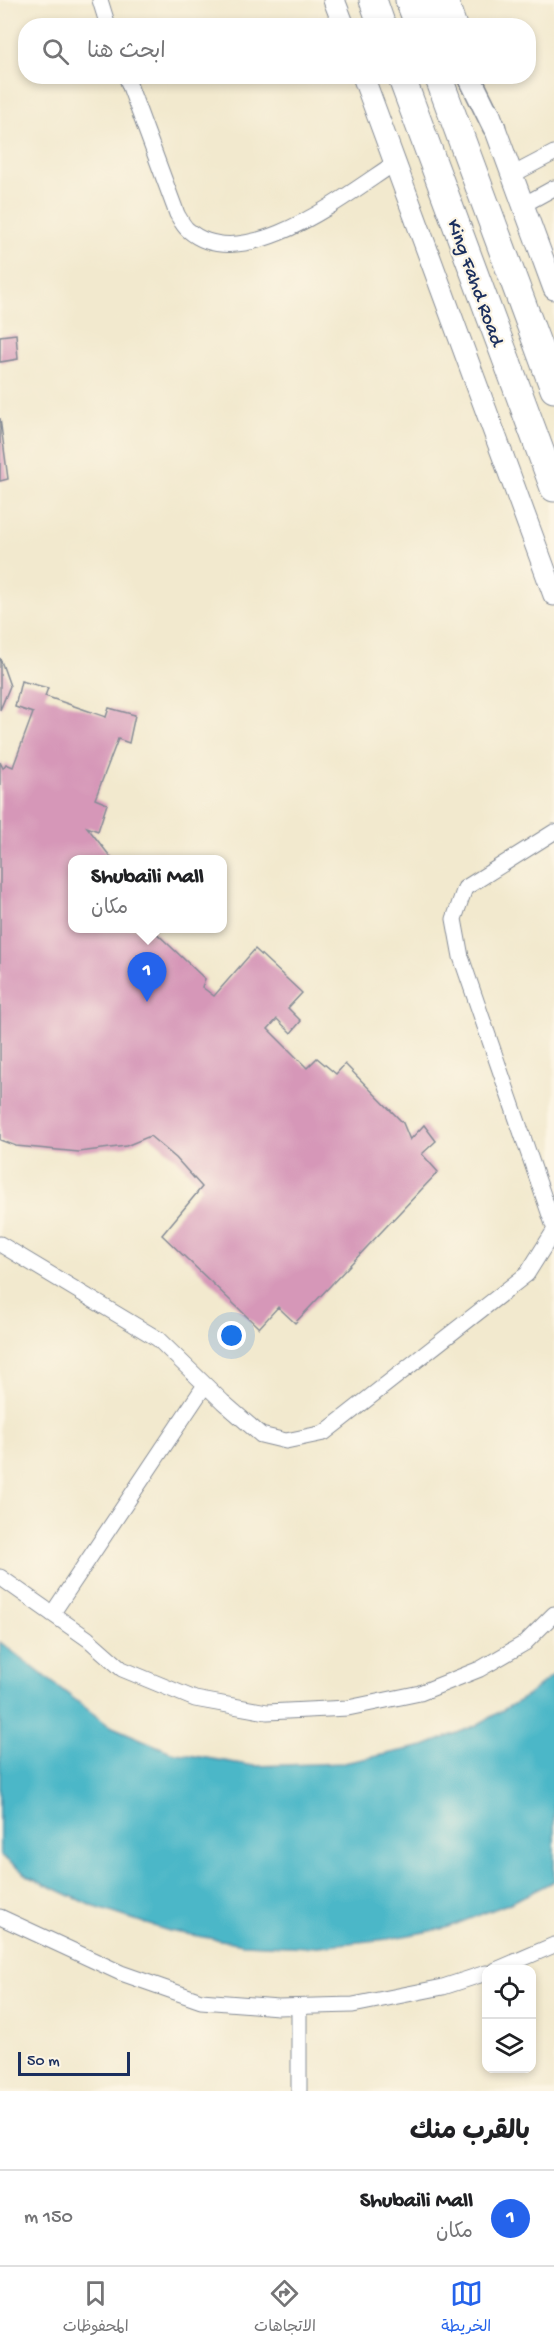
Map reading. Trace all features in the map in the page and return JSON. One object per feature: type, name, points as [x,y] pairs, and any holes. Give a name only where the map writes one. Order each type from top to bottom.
[{"type":"highway","points":[[373,0],[379,18]]},
{"type":"highway","points":[[409,0],[416,18]]},
{"type":"highway","name":"King Fahd Road","points":[[404,84],[554,488]]},
{"type":"highway","name":"King Fahd Road","points":[[441,84],[554,389]]},
{"type":"main road","points":[[430,0],[439,18]]},
{"type":"main road","points":[[447,0],[453,18]]},
{"type":"main road","points":[[366,84],[554,595]]},
{"type":"main road","points":[[473,84],[494,127]]},
{"type":"main road","points":[[478,84],[554,289]]},
{"type":"street","points":[[100,0],[106,18]]},
{"type":"street","points":[[129,84],[177,214],[187,229],[206,241],[224,246],[254,241],[303,223],[395,163]]},
{"type":"street","points":[[512,175],[554,153]]},
{"type":"street","points":[[523,205],[554,188]]},
{"type":"street","points":[[0,1244],[158,1339],[261,1435],[286,1441],[324,1433],[527,1274],[554,1229],[461,957],[454,920],[465,888],[554,832]]},
{"type":"street","points":[[52,1614],[205,1384]]},
{"type":"street","points":[[0,1577],[88,1639],[122,1669],[195,1699],[267,1712],[348,1708],[420,1693],[480,1669],[525,1644],[554,1614]]},
{"type":"street","points":[[0,1917],[121,1973],[201,2001],[278,2007],[353,2005],[442,1987],[482,1974]]},
{"type":"street","points":[[508,1965],[554,1945]]},
{"type":"street","points":[[299,2007],[299,2091]]},
{"type":"water","points":[[0,1642],[108,1725],[171,1752],[254,1766],[344,1763],[424,1746],[475,1726],[524,1698],[554,1674],[554,1881],[510,1903],[446,1928],[388,1939],[309,1947],[243,1944],[169,1931],[92,1906],[30,1877],[0,1855]]},
{"type":"building","points":[[16,334],[18,359],[0,362],[0,336]]},
{"type":"building","points":[[0,418],[8,479],[0,481]]},
{"type":"building","points":[[0,658],[10,686],[0,710]]},
{"type":"building","points":[[21,681],[48,688],[45,696],[106,717],[109,708],[135,715],[129,743],[118,739],[95,799],[107,804],[98,831],[87,827],[109,855],[68,855],[68,933],[156,933],[205,979],[202,987],[214,996],[255,949],[302,993],[288,1008],[301,1021],[291,1033],[277,1019],[268,1029],[307,1068],[317,1058],[336,1074],[345,1064],[403,1123],[410,1140],[424,1125],[436,1141],[422,1154],[438,1172],[295,1323],[278,1307],[259,1328],[162,1235],[202,1187],[176,1158],[150,1136],[126,1146],[79,1152],[16,1146],[0,1140],[0,762],[3,768],[6,764],[13,767],[33,713],[15,707]]},
{"type":"place","name":"Shubaili Mall","points":[[147,1002]]}]
